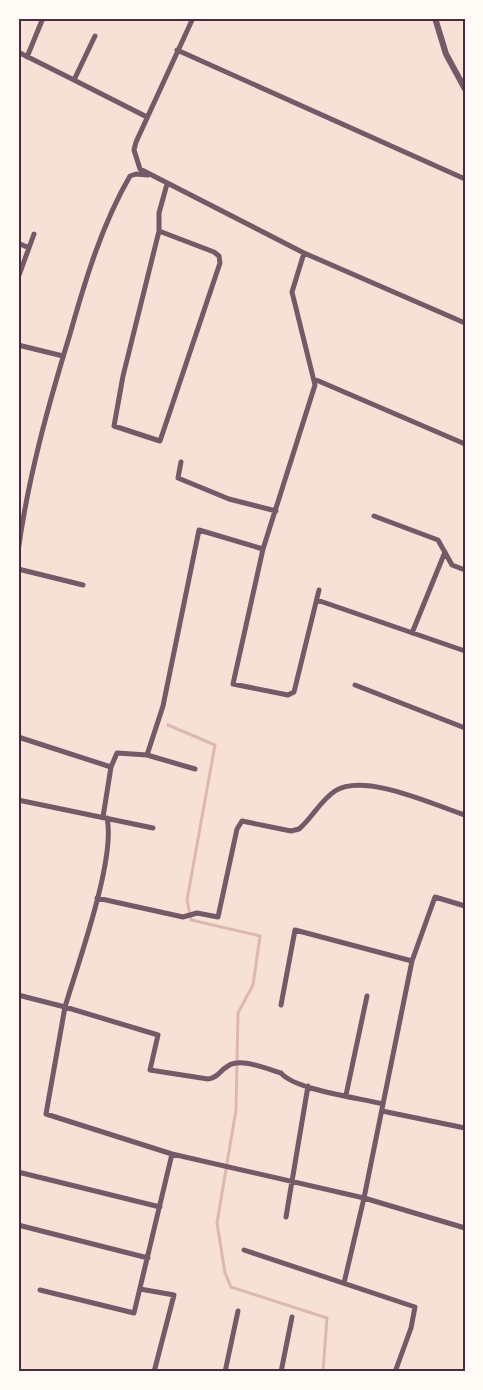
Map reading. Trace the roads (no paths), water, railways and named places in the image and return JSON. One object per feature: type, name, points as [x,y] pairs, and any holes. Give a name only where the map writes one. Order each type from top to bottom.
[{"type":"street","points":[[27,57],[43,18]]},
{"type":"street","points":[[193,18],[134,150],[140,169],[304,253],[465,323]]},
{"type":"street","points":[[435,18],[446,54],[465,89]]},
{"type":"street","points":[[74,80],[95,36]]},
{"type":"street","points":[[177,50],[465,180]]},
{"type":"street","points":[[18,52],[147,117]]},
{"type":"street","points":[[18,552],[35,458],[90,270],[130,176],[149,175]]},
{"type":"street","points":[[159,231],[214,252],[219,256],[220,263],[160,441],[114,426],[123,376],[159,231],[159,213],[167,184]]},
{"type":"street","points":[[18,278],[34,234]]},
{"type":"street","points":[[18,243],[29,248]]},
{"type":"street","points":[[304,253],[292,291],[314,379],[311,400],[264,549],[233,684],[288,695],[294,692],[319,590]]},
{"type":"street","points":[[18,345],[63,356]]},
{"type":"street","points":[[314,379],[465,444]]},
{"type":"street","points":[[181,462],[178,478],[196,487],[276,511]]},
{"type":"street","points":[[374,516],[438,540],[452,565],[465,570]]},
{"type":"street","points":[[147,755],[162,706],[199,530],[264,549]]},
{"type":"street","points":[[412,633],[445,552]]},
{"type":"street","points":[[18,569],[83,585]]},
{"type":"street","points":[[317,600],[465,651]]},
{"type":"street","points":[[355,685],[465,728]]},
{"type":"street","points":[[18,737],[111,767]]},
{"type":"street","points":[[195,769],[147,755],[117,753],[111,767],[105,817],[110,835],[97,898],[65,1007],[46,1114],[172,1154],[364,1198],[465,1228]]},
{"type":"street","points":[[97,898],[183,917],[197,913],[218,917],[237,829],[242,821],[291,831],[299,829],[336,790],[361,785],[381,787],[465,815]]},
{"type":"street","points":[[18,800],[153,828]]},
{"type":"street","points":[[344,1283],[364,1198],[412,961],[435,897],[465,906]]},
{"type":"street","points":[[281,1005],[295,930],[412,961]]},
{"type":"street","points":[[18,995],[158,1035],[150,1070],[208,1079],[215,1078],[229,1065],[237,1062],[281,1073],[286,1079],[308,1086],[383,1104]]},
{"type":"street","points":[[346,1095],[367,996]]},
{"type":"street","points":[[286,1217],[308,1086]]},
{"type":"street","points":[[382,1111],[465,1128]]},
{"type":"street","points":[[40,1290],[134,1313],[172,1154]]},
{"type":"street","points":[[18,1172],[160,1207]]},
{"type":"street","points":[[18,1225],[148,1258]]},
{"type":"street","points":[[244,1250],[415,1307],[411,1328],[395,1372]]},
{"type":"street","points":[[140,1289],[174,1295],[154,1372]]},
{"type":"street","points":[[225,1372],[238,1311]]},
{"type":"street","points":[[281,1372],[292,1317]]},
{"type":"waterway","points":[[168,725],[215,745],[187,900],[191,920],[260,936],[253,985],[238,1013],[236,1110],[217,1223],[225,1273],[231,1287],[327,1318],[323,1372]]}]
